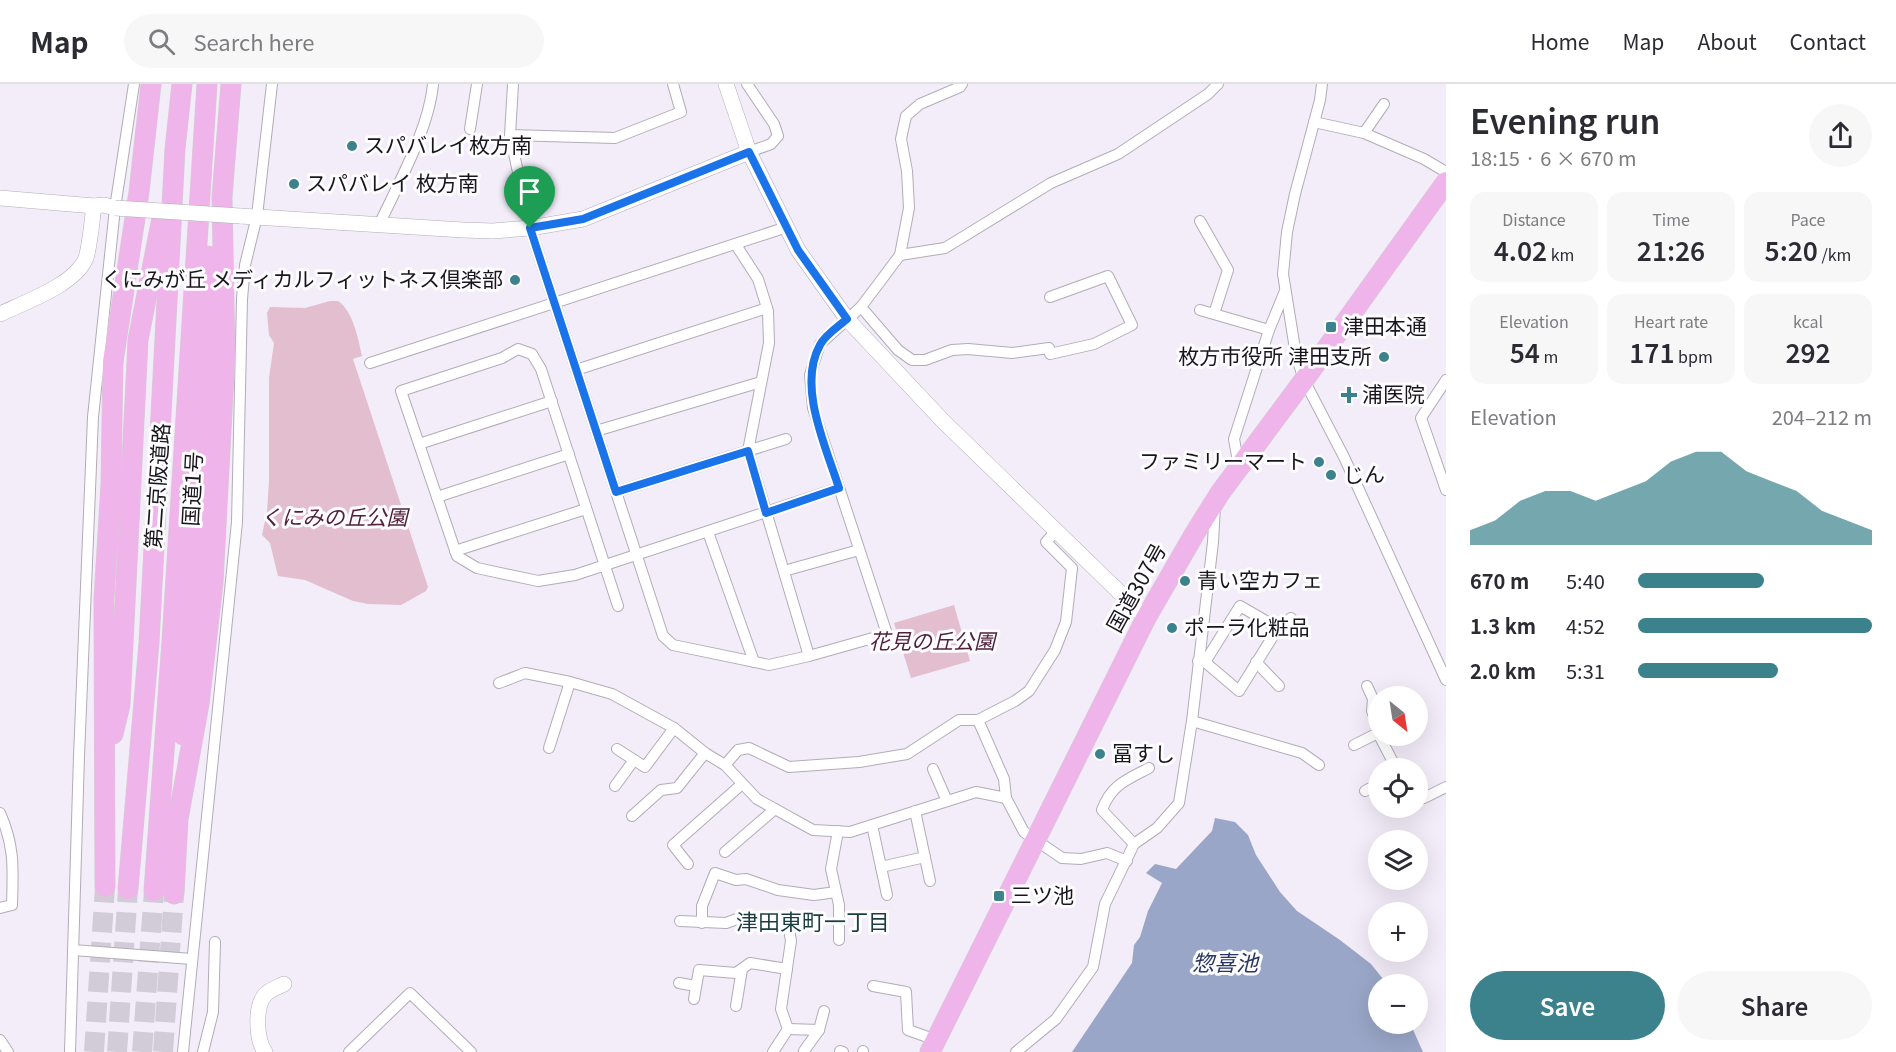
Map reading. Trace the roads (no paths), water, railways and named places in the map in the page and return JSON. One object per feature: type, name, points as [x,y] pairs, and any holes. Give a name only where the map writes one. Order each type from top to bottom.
[{"type":"highway","points":[[105,887],[104,599],[111,484],[113,362],[139,192],[151,84]]},
{"type":"highway","name":"第二京阪道路","points":[[128,889],[149,643],[176,149],[182,84]]},
{"type":"highway","name":"第二京阪道路","points":[[154,891],[207,84]]},
{"type":"highway","name":"国道1号","points":[[174,894],[178,819],[199,704],[213,583],[225,355],[222,196],[231,84]]},
{"type":"highway","points":[[178,819],[185,694],[201,506],[210,339],[204,130]]},
{"type":"highway","points":[[106,760],[120,705],[138,340],[176,149]]},
{"type":"highway","name":"国道307号","points":[[933,1046],[1146,618],[1195,533],[1214,503],[1445,182]]},
{"type":"street","points":[[70,1052],[93,417],[115,208],[134,84]]},
{"type":"street","points":[[183,1052],[237,522],[242,299],[245,265],[256,216],[272,84]]},
{"type":"street","points":[[379,225],[418,139],[432,99],[433,84]]},
{"type":"street","points":[[470,129],[477,84]]},
{"type":"street","points":[[513,84],[510,135],[530,228],[663,636],[673,645],[769,665],[887,634],[813,408],[810,375],[820,344],[861,307],[900,255],[909,208],[907,171],[901,139],[906,117],[920,104],[960,87],[962,84]]},
{"type":"street","points":[[510,135],[615,138],[681,112],[673,84]]},
{"type":"street","points":[[726,84],[749,152],[798,250],[847,319],[943,421],[1146,618]]},
{"type":"street","points":[[0,198],[115,208],[379,225],[493,231],[530,228],[583,219],[771,144],[778,136],[774,124],[747,84]]},
{"type":"street","points":[[900,255],[945,248],[1051,183],[1118,154],[1208,94],[1218,84]]},
{"type":"street","points":[[1322,84],[1287,232],[1283,274],[1296,355],[1304,380],[1344,457],[1443,664],[1446,680]]},
{"type":"street","points":[[1364,133],[1384,104]]},
{"type":"street","points":[[1314,122],[1364,133],[1424,159],[1445,182]]},
{"type":"street","points":[[0,314],[61,285],[77,270],[86,258],[94,206]]},
{"type":"street","points":[[1200,221],[1228,270],[1214,314]]},
{"type":"street","points":[[370,363],[787,227]]},
{"type":"street","points":[[736,245],[758,279],[767,308],[770,343],[748,451],[809,656]]},
{"type":"street","points":[[861,307],[898,351],[912,360],[925,360],[952,350],[1012,353],[1049,351],[1094,344],[1132,325],[1108,276],[1050,297]]},
{"type":"street","points":[[1239,468],[1234,439],[1269,330],[1285,291]]},
{"type":"street","points":[[576,370],[767,308]]},
{"type":"street","points":[[1200,310],[1269,330]]},
{"type":"street","points":[[618,606],[605,566],[586,509],[552,401],[541,369],[532,354],[518,349],[502,358],[401,391],[457,556],[477,568],[538,581],[575,576],[605,566],[636,556],[708,532],[766,513],[839,488]]},
{"type":"street","points":[[1446,380],[1421,418],[1446,490]]},
{"type":"street","points":[[596,431],[761,382]]},
{"type":"street","points":[[419,444],[552,401]]},
{"type":"street","points":[[616,492],[786,439]]},
{"type":"street","points":[[437,497],[569,454]]},
{"type":"street","points":[[1016,1052],[1056,1019],[1093,967],[1105,904],[1134,844],[1156,828],[1179,802],[1201,662],[1216,511],[1214,503]]},
{"type":"street","points":[[455,551],[586,509]]},
{"type":"street","points":[[725,765],[738,750],[749,748],[789,767],[859,762],[907,754],[959,720],[978,720],[1015,701],[1029,691],[1055,650],[1066,622],[1072,568],[1046,542],[1056,531]]},
{"type":"street","points":[[708,532],[754,662]]},
{"type":"street","points":[[1195,533],[1213,542]]},
{"type":"street","points":[[784,571],[859,550]]},
{"type":"street","points":[[1201,662],[1240,606],[1278,628]]},
{"type":"street","points":[[1201,662],[1239,691],[1278,628],[1290,618]]},
{"type":"street","points":[[1257,662],[1279,686]]},
{"type":"street","points":[[499,683],[525,673],[570,682],[612,694],[674,728],[705,753],[725,765],[756,799],[813,830],[850,832],[976,792],[1006,798]]},
{"type":"street","points":[[549,748],[570,682]]},
{"type":"street","points":[[1354,745],[1378,733],[1372,711],[1373,699],[1367,686]]},
{"type":"street","points":[[978,720],[1004,778],[1006,798],[1024,832],[1062,858],[1081,859],[1107,853],[1127,861]]},
{"type":"street","points":[[1192,721],[1302,753],[1319,765]]},
{"type":"street","points":[[617,749],[645,767],[674,728]]},
{"type":"street","points":[[632,816],[662,790],[677,788],[705,753]]},
{"type":"street","points":[[615,786],[634,760]]},
{"type":"street","points":[[1134,844],[1102,810],[1107,797],[1119,784],[1149,768]]},
{"type":"street","points":[[933,769],[947,801]]},
{"type":"street","points":[[688,864],[673,845],[742,784]]},
{"type":"street","points":[[1428,796],[1446,787]]},
{"type":"street","points":[[725,852],[775,809]]},
{"type":"street","points":[[915,811],[930,881]]},
{"type":"street","points":[[0,813],[14,860],[12,905],[0,908]]},
{"type":"street","points":[[872,825],[887,895]]},
{"type":"street","points":[[838,831],[831,869],[839,905],[839,940]]},
{"type":"street","points":[[0,851],[12,847]]},
{"type":"street","points":[[881,867],[925,857]]},
{"type":"street","points":[[702,923],[702,906],[715,873],[736,880],[746,879],[778,890],[814,895],[836,892]]},
{"type":"street","points":[[680,921],[726,923],[737,919],[787,918],[792,941],[781,1010],[788,1029]]},
{"type":"street","points":[[203,1052],[213,1012],[215,942]]},
{"type":"street","points":[[73,950],[192,959]]},
{"type":"street","points":[[694,999],[699,970],[736,974],[750,963],[787,969]]},
{"type":"street","points":[[736,1006],[742,969]]},
{"type":"street","points":[[680,983],[696,986]]},
{"type":"street","points":[[265,1052],[258,1032],[259,1011],[265,995],[284,984]]},
{"type":"street","points":[[873,986],[906,993],[908,1030],[933,1046]]},
{"type":"street","points":[[349,1052],[410,993],[471,1052]]},
{"type":"street","points":[[804,1051],[819,1030],[824,1011]]},
{"type":"street","points":[[788,1029],[819,1030]]},
{"type":"street","points":[[773,1052],[788,1029]]},
{"type":"street","points":[[0,1040],[8,1052]]},
{"type":"water","name":"惣喜池","points":[[1215,818],[1235,822],[1248,835],[1256,855],[1280,892],[1297,911],[1340,940],[1371,964],[1379,974],[1368,974],[1368,1034],[1415,1034],[1423,1052],[1072,1052],[1132,963],[1134,945],[1140,937],[1148,911],[1162,883],[1146,873],[1155,864],[1176,869],[1212,831]]},
{"type":"tunnel","points":[[94,1052],[105,887]]},
{"type":"tunnel","points":[[117,1052],[128,889]]},
{"type":"tunnel","points":[[142,1052],[154,891]]},
{"type":"tunnel","points":[[163,1052],[174,894]]},
{"type":"place","name":"スパバレイ枚方南","points":[[352,146]]},
{"type":"place","name":"スパバレイ 枚方南","points":[[294,184]]},
{"type":"place","name":"くにみが丘 メディカルフィットネス倶楽部","points":[[515,280]]},
{"type":"place","name":"津田本通","points":[[1331,327]]},
{"type":"place","name":"枚方市役所 津田支所","points":[[1384,357]]},
{"type":"place","name":"浦医院","points":[[1349,395]]},
{"type":"place","name":"ファミリーマート","points":[[1319,462]]},
{"type":"place","name":"じん","points":[[1331,475]]},
{"type":"place","name":"青い空カフェ","points":[[1185,581]]},
{"type":"place","name":"ポーラ化粧品","points":[[1172,628]]},
{"type":"place","name":"冨すし","points":[[1100,754]]},
{"type":"place","name":"三ツ池","points":[[999,896]]},
{"type":"district","name":"津田東町一丁目","points":[[813,922]]},
{"type":"park label","name":"くにみの丘公園","points":[[334,518]]},
{"type":"park label","name":"花見の丘公園","points":[[932,642]]}]
